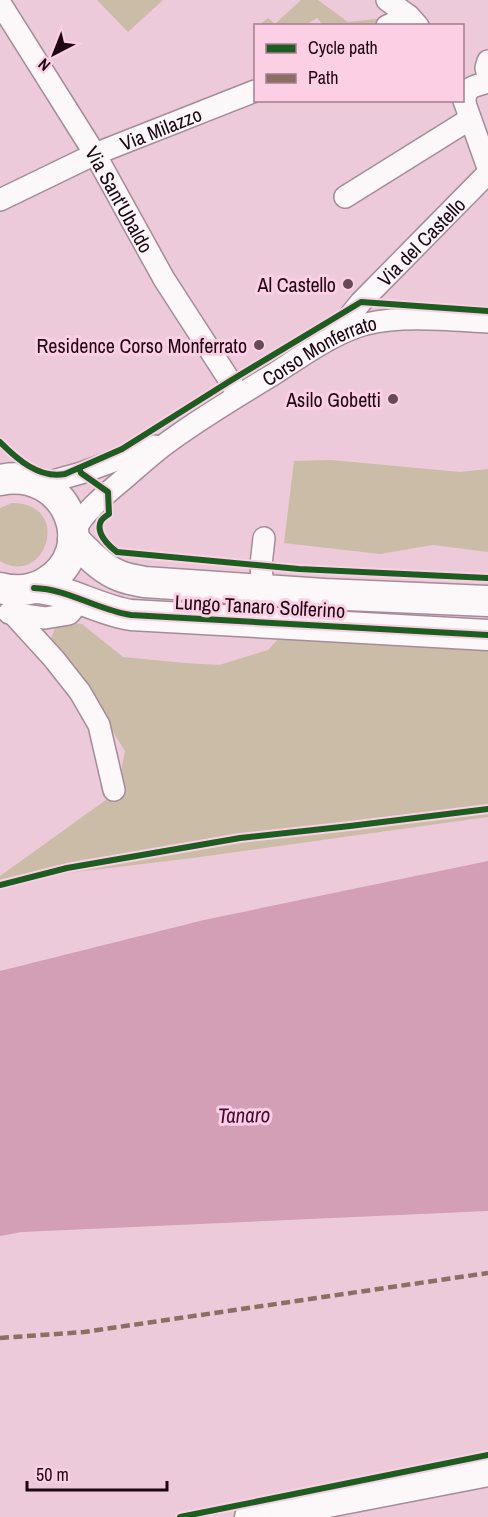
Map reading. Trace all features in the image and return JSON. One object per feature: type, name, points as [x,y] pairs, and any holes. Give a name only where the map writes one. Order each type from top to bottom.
[{"type":"main road","points":[[3,477],[27,479],[42,484],[56,494],[66,507],[72,522],[73,536],[69,555],[61,569],[49,581],[34,588]]},
{"type":"main road","name":"Lungo Tanaro Solferino","points":[[73,536],[104,567],[122,577],[155,584],[488,601]]},
{"type":"main road","name":"Lungo Tanaro Solferino","points":[[4,605],[17,591],[34,588],[55,590],[106,609],[131,615],[488,635]]},
{"type":"main road","points":[[250,1517],[488,1471]]},
{"type":"street","points":[[387,0],[413,21]]},
{"type":"street","name":"Via Sant'Ubaldo","points":[[0,3],[95,154],[164,279],[240,395]]},
{"type":"street","points":[[397,24],[413,21]]},
{"type":"street","points":[[464,78],[470,82],[474,81],[487,69]]},
{"type":"street","points":[[487,69],[465,95],[466,105],[488,168]]},
{"type":"street","name":"Via Milazzo","points":[[0,200],[95,154],[254,91]]},
{"type":"street","points":[[345,197],[466,105]]},
{"type":"street","name":"Via del Castello","points":[[330,339],[361,302],[488,172]]},
{"type":"street","name":"Corso Monferrato","points":[[73,536],[83,516],[170,440],[330,339],[354,328],[383,322],[437,319],[488,322]]},
{"type":"street","name":"Corso Monferrato","points":[[42,484],[81,473],[170,440]]},
{"type":"street","points":[[262,590],[261,565],[264,538]]},
{"type":"street","points":[[4,605],[45,618],[69,614],[81,600]]},
{"type":"street","points":[[4,605],[54,659],[80,692],[99,725],[114,790]]},
{"type":"shaded area","points":[[97,0],[163,0],[128,32]]},
{"type":"shaded area","points":[[301,0],[318,0],[348,22],[394,17],[376,24],[322,24],[317,18],[308,24],[275,24]]},
{"type":"shaded area","points":[[268,18],[275,24],[260,24]]},
{"type":"shaded area","points":[[331,460],[460,472],[488,469],[488,552],[433,545],[380,554],[284,543],[294,461]]},
{"type":"shaded area","points":[[12,503],[31,507],[43,516],[47,529],[46,542],[40,555],[30,564],[16,567],[0,561],[0,508]]},
{"type":"shaded area","points":[[58,621],[82,624],[123,657],[185,663],[219,665],[268,650],[280,637],[488,651],[488,817],[193,858],[0,881],[0,876],[117,792],[125,751],[94,702],[49,643]]},
{"type":"water","name":"Tanaro","points":[[488,861],[488,1211],[22,1232],[0,1236],[0,971],[204,920]]},
{"type":"marked path","points":[[0,1338],[84,1332],[488,1273]]},
{"type":"cycle path","points":[[0,442],[21,461],[37,471],[55,475],[65,474],[122,449],[361,302],[488,311]]},
{"type":"cycle path","points":[[79,468],[81,473],[108,492],[109,514],[101,521],[100,530],[107,543],[117,552],[299,569],[488,578]]},
{"type":"cycle path","points":[[34,588],[59,592],[106,609],[131,615],[488,635]]},
{"type":"cycle path","points":[[0,885],[67,868],[240,838],[488,809]]},
{"type":"cycle path","points":[[180,1517],[488,1455]]},
{"type":"place","name":"Al Castello","points":[[348,284]]},
{"type":"place","name":"Residence Corso Monferrato","points":[[259,345]]},
{"type":"place","name":"Asilo Gobetti","points":[[393,399]]}]
